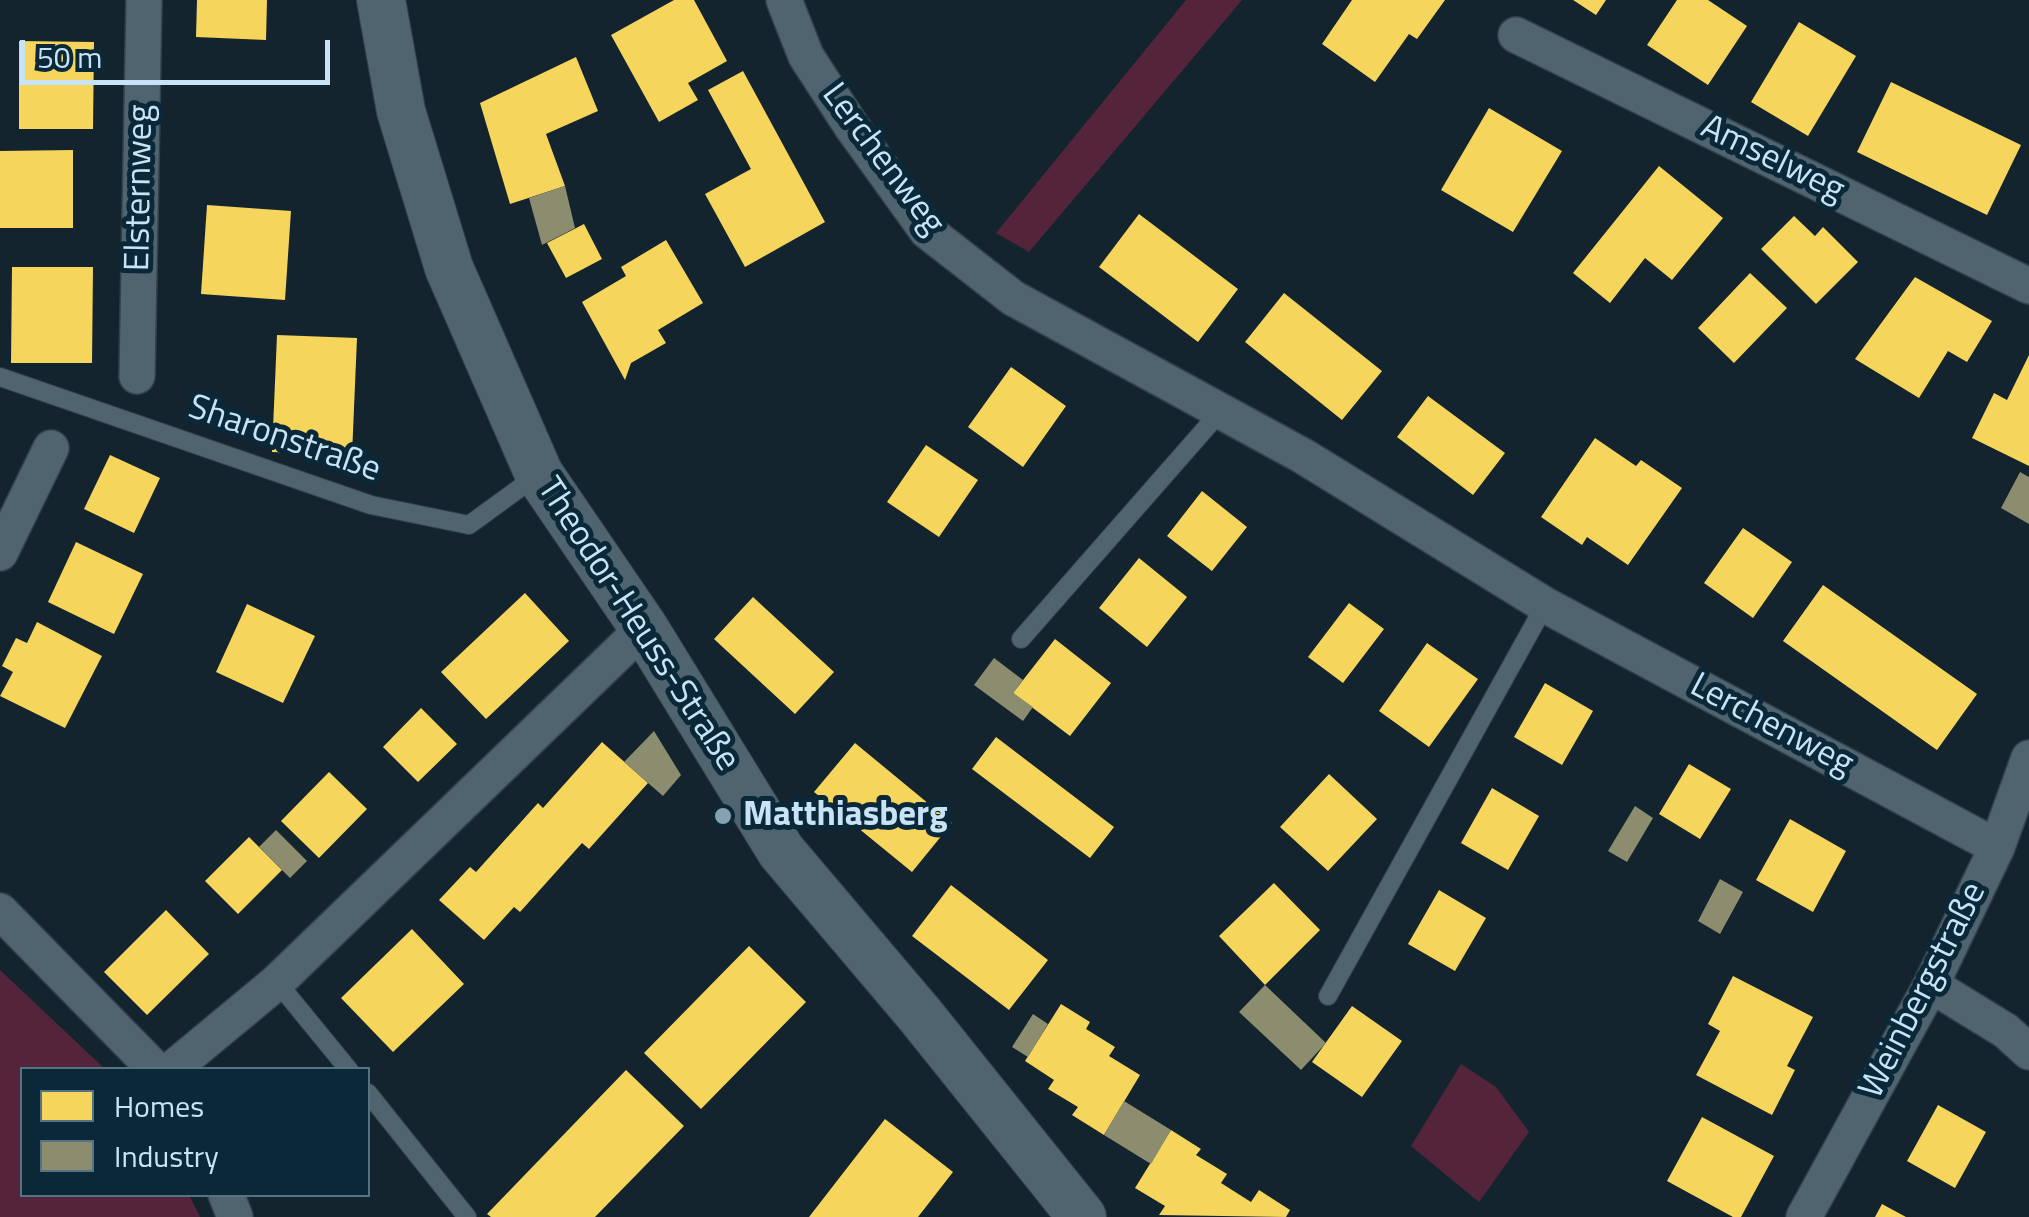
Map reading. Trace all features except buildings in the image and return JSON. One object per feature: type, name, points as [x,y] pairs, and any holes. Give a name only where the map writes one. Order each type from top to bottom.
[{"type":"street","name":"Elsternweg","points":[[137,376],[144,0]]},
{"type":"street","name":"Theodor-Heuss-Straße","points":[[380,0],[401,112],[449,268],[540,474],[644,628],[781,851],[920,1015],[1082,1217]]},
{"type":"street","name":"Lerchenweg","points":[[784,0],[806,56],[927,230],[1013,298],[1302,456],[1545,605],[1996,848]]},
{"type":"street","name":"Amselweg","points":[[1516,35],[2029,286]]},
{"type":"street","points":[[0,553],[51,448]]},
{"type":"street","points":[[176,1067],[278,982],[644,628]]},
{"type":"street","name":"Weinbergstraße","points":[[1804,1217],[1930,985],[1996,848],[2029,758]]},
{"type":"street","points":[[0,912],[153,1067]]},
{"type":"street","points":[[1930,985],[2006,1031],[2029,1052]]},
{"type":"lane","name":"Sharonstraße","points":[[0,377],[372,506],[468,525],[540,474]]},
{"type":"lane","points":[[1021,639],[1220,412]]},
{"type":"lane","points":[[1328,996],[1545,605]]},
{"type":"lane","points":[[278,982],[346,1067]]},
{"type":"lane","points":[[370,1096],[467,1217]]},
{"type":"shaded area","points":[[1186,0],[1242,0],[1029,252],[996,233]]},
{"type":"shaded area","points":[[0,970],[103,1067],[20,1067],[20,1197],[190,1197],[200,1217],[0,1217]]},
{"type":"shaded area","points":[[1461,1064],[1496,1087],[1529,1132],[1479,1202],[1411,1146]]},
{"type":"place","name":"Matthiasberg","points":[[723,816]]}]
